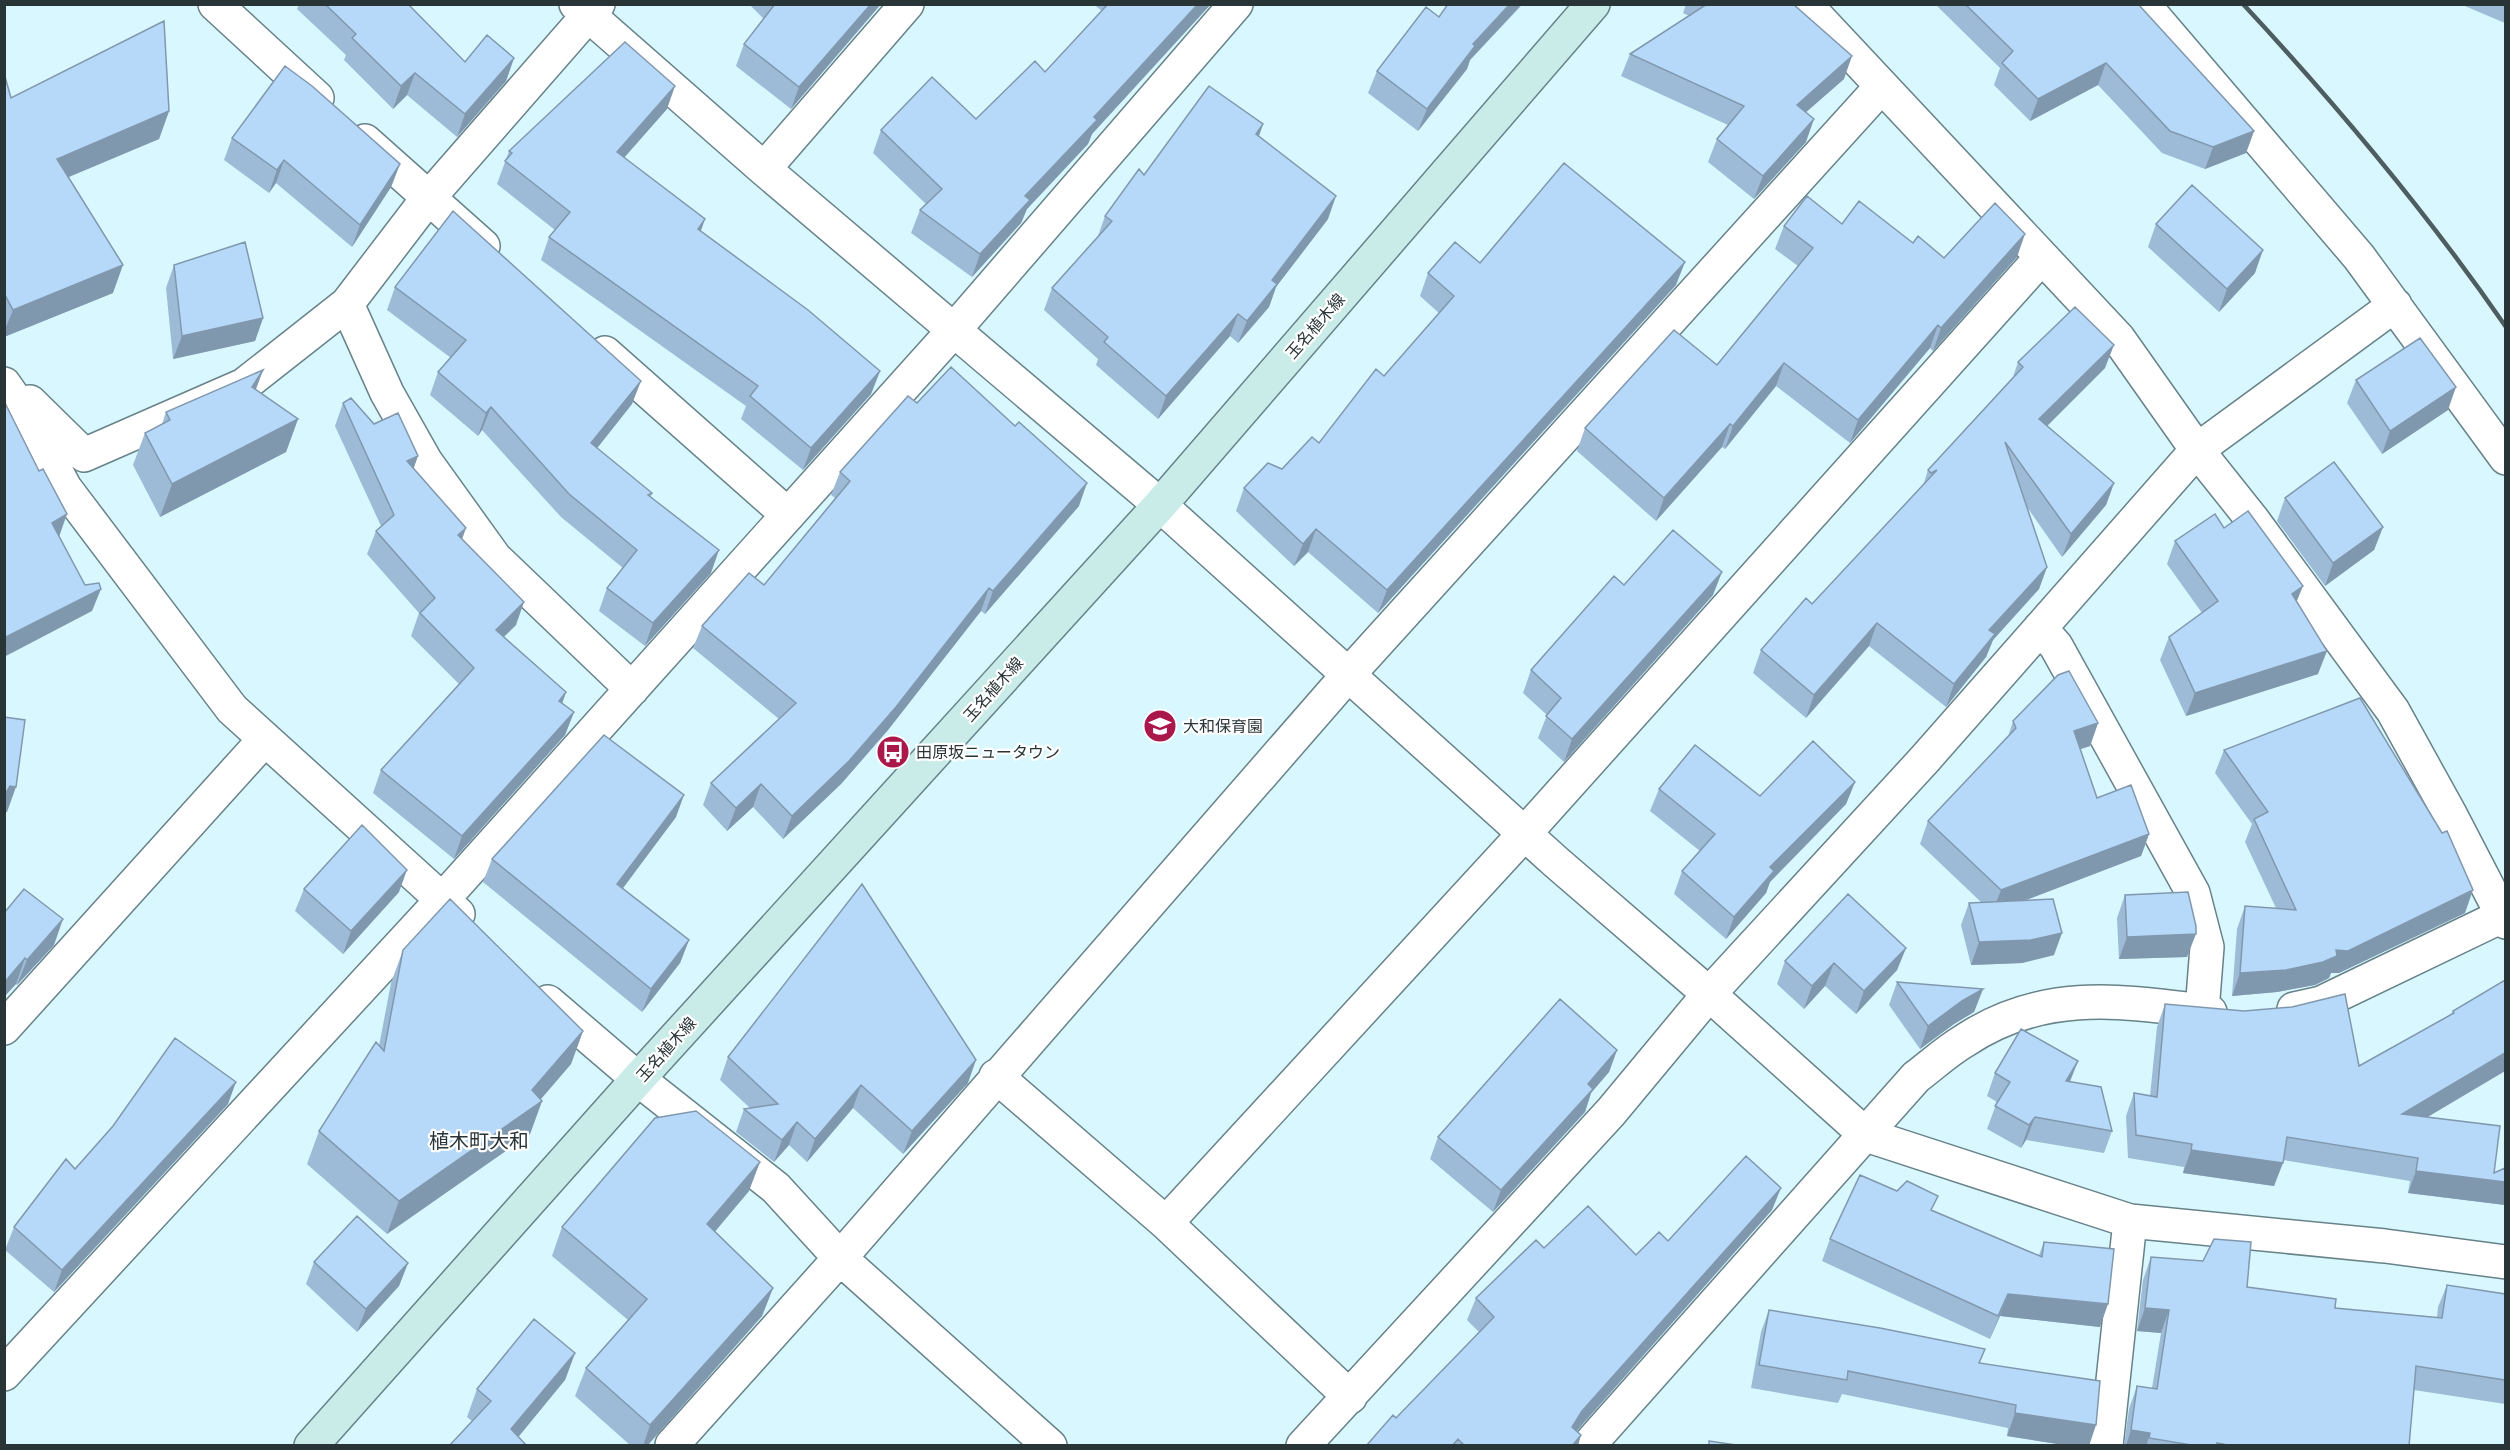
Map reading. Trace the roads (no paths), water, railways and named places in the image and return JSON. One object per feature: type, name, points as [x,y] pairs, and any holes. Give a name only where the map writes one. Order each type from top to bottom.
[{"type":"main road","name":"玉名植木線","points":[[310,1446],[638,1080],[1160,505],[1593,4]]},
{"type":"street","points":[[215,4],[510,269]]},
{"type":"street","points":[[764,169],[907,4]]},
{"type":"street","points":[[4,1374],[443,899],[632,689],[954,330],[1236,4]]},
{"type":"street","points":[[1805,4],[2118,338],[2197,450],[2252,519],[2393,711],[2504,917],[2321,1003],[2269,1012]]},
{"type":"street","points":[[2143,4],[2359,257],[2505,458]]},
{"type":"street","points":[[4,376],[84,455],[244,385],[347,304],[429,198],[587,8],[764,169],[1160,505],[1525,833],[1866,1134],[2130,1221],[2385,1246],[2505,1262]]},
{"type":"street","points":[[672,1445],[840,1258],[996,1076],[1348,675],[1882,86]]},
{"type":"street","points":[[1166,1223],[1525,833],[2041,258]]},
{"type":"street","points":[[347,304],[387,393],[426,462],[495,558],[632,689]]},
{"type":"street","points":[[1303,1446],[1611,1112],[1709,994],[1925,759],[2197,450],[2395,305]]},
{"type":"street","points":[[582,332],[788,515]]},
{"type":"street","points":[[4,384],[27,417],[65,488],[232,709],[443,899],[483,940]]},
{"type":"street","points":[[2040,628],[2056,646],[2193,893],[2207,947],[2202,1011]]},
{"type":"street","points":[[4,1028],[265,739]]},
{"type":"street","points":[[522,980],[638,1080],[776,1188],[840,1258],[1050,1446]]},
{"type":"street","points":[[1588,1446],[1789,1216],[1916,1077],[1965,1040],[2017,1015],[2070,1001],[2134,1002],[2234,1015]]},
{"type":"street","points":[[996,1076],[1166,1223],[1350,1396]]},
{"type":"street","points":[[2106,1446],[2130,1221]]},
{"type":"railway","points":[[2243,4],[2380,161],[2445,243],[2506,327]]},
{"type":"place","name":"大和保育園","points":[[1160,726]]},
{"type":"place","name":"田原坂ニュータウン","points":[[893,752]]},
{"type":"district","name":"植木町大和","points":[[479,1140]]}]
